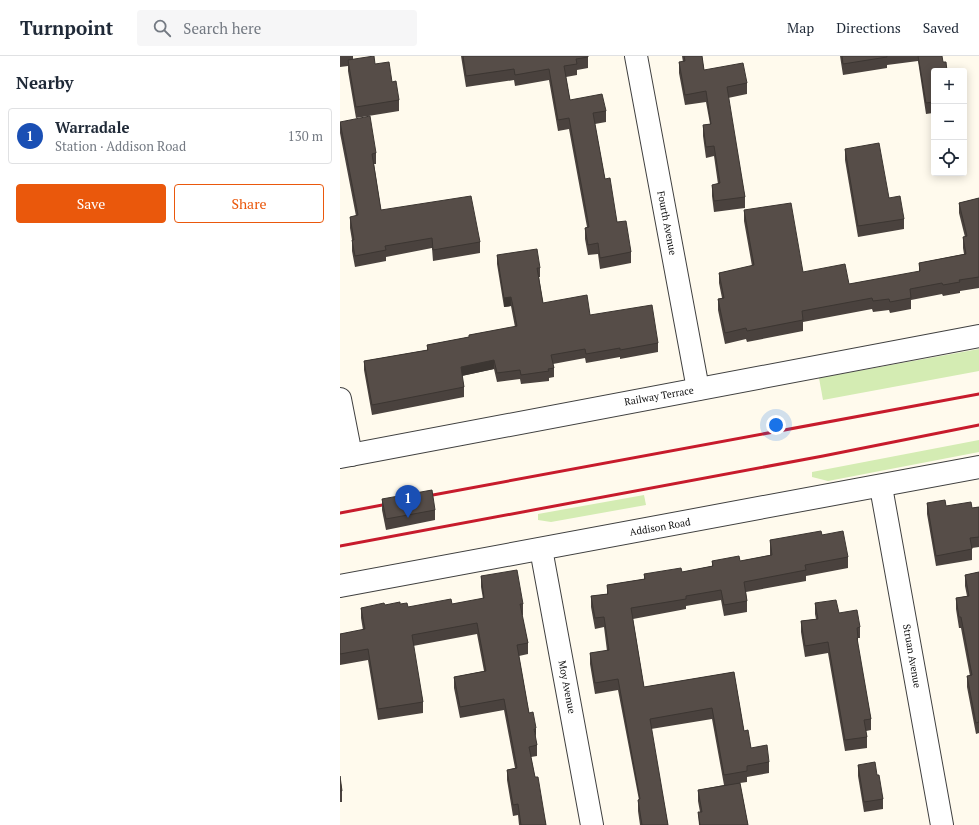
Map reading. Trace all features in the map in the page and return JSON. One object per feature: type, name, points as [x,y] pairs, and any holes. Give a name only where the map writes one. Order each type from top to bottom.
[{"type":"street","name":"Fourth Avenue","points":[[636,56],[698,389]]},
{"type":"street","name":"Railway Terrace","points":[[345,456],[979,336]]},
{"type":"street","points":[[340,398],[345,456]]},
{"type":"street","name":"Addison Road","points":[[340,586],[979,467]]},
{"type":"street","name":"Struan Avenue","points":[[881,486],[942,825]]},
{"type":"street","name":"Moy Avenue","points":[[541,549],[592,825]]},
{"type":"green space","points":[[979,349],[979,371],[823,400],[819,378]]},
{"type":"green space","points":[[979,440],[979,452],[828,481],[812,477],[812,472]]},
{"type":"green space","points":[[644,495],[646,505],[551,522],[538,520],[538,514]]},
{"type":"building","points":[[374,56],[375,64],[389,62],[392,82],[396,81],[399,100],[356,107],[348,60]]},
{"type":"building","points":[[463,56],[588,56],[576,59],[577,64],[564,66],[570,100],[602,94],[606,111],[593,113],[605,179],[610,178],[617,222],[626,221],[631,252],[600,258],[598,243],[588,245],[585,228],[589,227],[569,118],[558,120],[549,69],[515,75],[514,69],[466,76]]},
{"type":"building","points":[[684,56],[702,56],[704,70],[743,63],[747,83],[727,87],[745,197],[714,201],[712,185],[720,183],[714,146],[706,147],[703,125],[711,124],[706,91],[685,95],[679,62],[685,61]]},
{"type":"building","points":[[842,56],[887,56],[887,57],[843,64]]},
{"type":"building","points":[[918,56],[942,56],[943,62],[946,62],[947,68],[931,68],[931,102],[926,103]]},
{"type":"building","points":[[370,116],[376,153],[372,154],[381,210],[471,196],[480,242],[433,250],[432,238],[385,246],[386,250],[355,256],[350,217],[358,215],[340,122]]},
{"type":"building","points":[[879,143],[889,198],[900,196],[904,219],[858,226],[845,149]]},
{"type":"building","points":[[979,198],[979,277],[959,280],[960,282],[943,285],[942,283],[910,289],[911,298],[890,302],[889,299],[873,301],[872,298],[802,311],[803,320],[747,331],[746,328],[725,333],[718,299],[724,298],[719,273],[754,265],[744,210],[791,203],[803,272],[845,264],[849,284],[920,271],[919,263],[966,254],[963,237],[967,236],[959,203]]},
{"type":"building","points":[[537,249],[540,268],[537,268],[543,303],[587,295],[590,315],[652,305],[658,343],[586,354],[585,349],[551,355],[554,368],[548,369],[549,371],[521,375],[520,370],[497,373],[494,360],[461,367],[464,387],[372,405],[364,361],[428,350],[427,345],[517,326],[511,297],[504,298],[497,255]]},
{"type":"building","points":[[432,490],[435,510],[386,519],[382,499]]},
{"type":"building","points":[[945,500],[946,506],[971,502],[972,508],[979,507],[979,537],[970,538],[972,549],[936,556],[927,503]]},
{"type":"building","points":[[821,531],[822,535],[843,531],[848,557],[805,565],[806,570],[744,582],[747,601],[724,605],[721,590],[686,596],[686,599],[631,608],[644,687],[734,672],[744,731],[748,730],[751,748],[767,745],[769,762],[747,766],[747,771],[724,775],[712,708],[650,719],[668,825],[642,825],[638,800],[640,799],[618,679],[595,683],[590,653],[609,650],[604,617],[595,618],[591,596],[608,594],[607,585],[645,579],[644,574],[681,568],[682,572],[713,566],[712,561],[739,556],[740,561],[772,555],[770,540]]},
{"type":"building","points":[[517,570],[523,604],[520,604],[528,643],[517,645],[529,713],[533,712],[536,728],[534,729],[537,745],[529,747],[535,777],[538,777],[546,825],[521,825],[518,804],[513,805],[507,770],[517,768],[504,699],[460,707],[454,677],[486,671],[477,623],[412,635],[423,702],[378,709],[368,649],[340,654],[340,634],[365,629],[361,608],[384,603],[385,605],[400,602],[400,604],[407,603],[408,607],[451,599],[452,604],[484,598],[481,576]]},
{"type":"building","points":[[979,572],[979,722],[976,723],[967,676],[972,675],[956,598],[969,596],[965,575]]},
{"type":"building","points":[[836,600],[839,613],[857,610],[860,627],[857,628],[857,638],[871,719],[864,720],[867,737],[845,740],[828,642],[805,646],[801,621],[818,619],[815,603]]},
{"type":"building","points":[[875,762],[883,799],[864,802],[858,765]]},
{"type":"building","points":[[340,776],[342,791],[340,791]]},
{"type":"building","points":[[740,783],[748,825],[700,825],[698,812],[702,812],[698,790]]},
{"type":"railway","points":[[422,497],[979,394]]},
{"type":"railway","points":[[340,546],[823,456],[979,425]]},
{"type":"railway","points":[[340,513],[393,503]]},
{"type":"place","name":"Warradale","points":[[408,518]]}]
